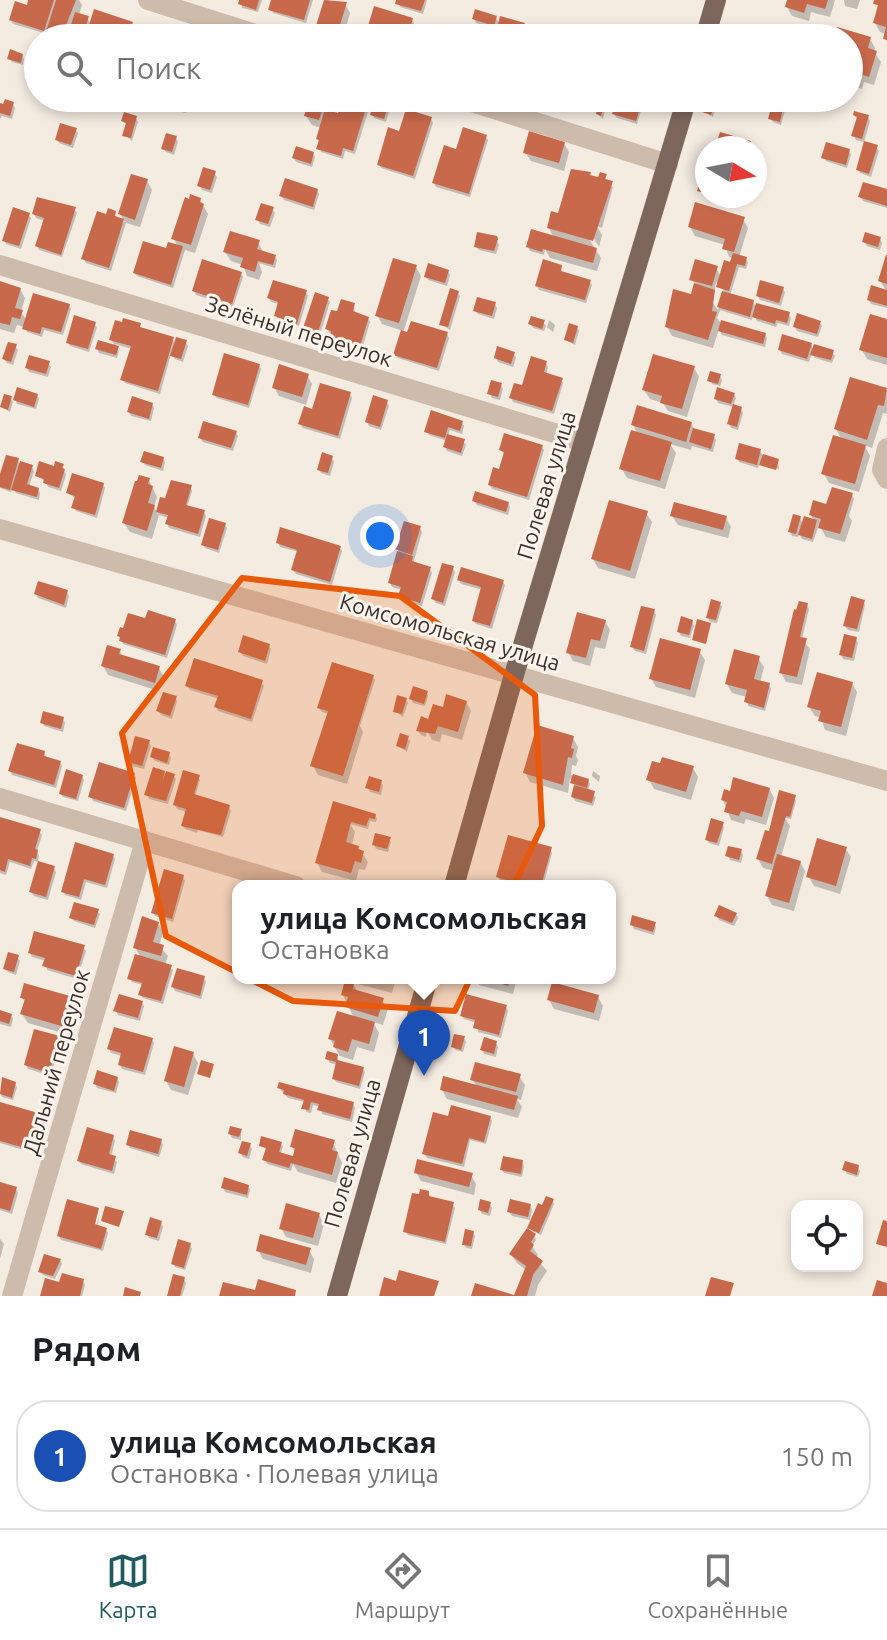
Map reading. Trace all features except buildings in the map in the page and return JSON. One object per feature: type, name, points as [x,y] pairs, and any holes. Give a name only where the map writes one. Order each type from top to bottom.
[{"type":"main road","points":[[709,24],[716,0]]},
{"type":"main road","name":"Полевая улица","points":[[456,880],[683,112]]},
{"type":"main road","name":"Полевая улица","points":[[337,1296],[426,984]]},
{"type":"street","points":[[148,0],[224,24]]},
{"type":"street","points":[[503,112],[668,164]]},
{"type":"street","name":"Зелёный переулок","points":[[0,265],[584,442]]},
{"type":"street","points":[[887,448],[882,470],[887,479]]},
{"type":"street","name":"Комсомольская улица","points":[[0,529],[887,781]]},
{"type":"street","points":[[0,798],[276,880]]},
{"type":"street","name":"Дальний переулок","points":[[12,1296],[145,841]]},
{"type":"highlighted area","points":[[242,578],[400,596],[535,695],[542,826],[455,1011],[293,1001],[166,936],[122,733]]},
{"type":"place","name":"улица Комсомольская","points":[[424,1076]]}]
